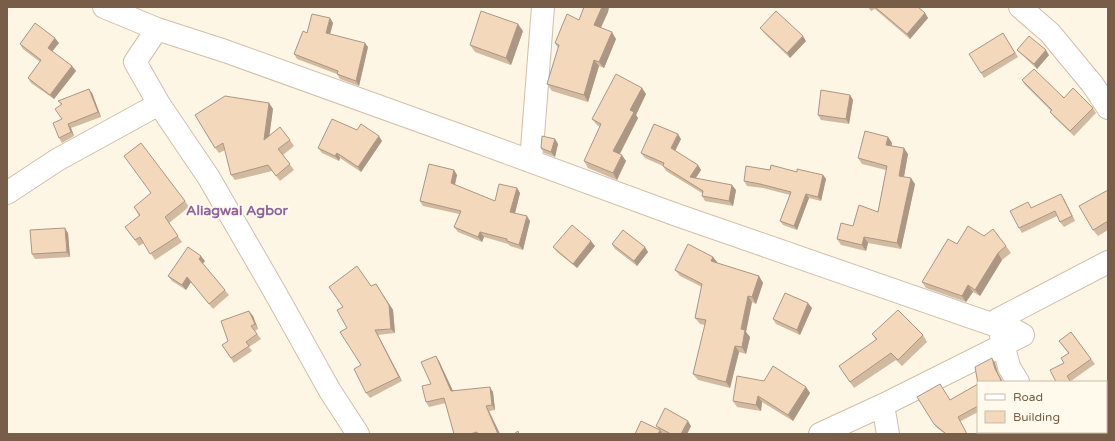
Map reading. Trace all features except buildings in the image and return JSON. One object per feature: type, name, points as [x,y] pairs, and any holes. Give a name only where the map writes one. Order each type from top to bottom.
[{"type":"street","points":[[105,7],[158,29],[226,51],[674,214],[1023,335]]},
{"type":"street","points":[[531,161],[544,7]]},
{"type":"street","points":[[1020,7],[1050,33],[1093,85],[1108,108]]},
{"type":"street","points":[[158,29],[135,62],[159,104],[209,178],[330,391],[358,434]]},
{"type":"street","points":[[7,193],[57,160],[159,104]]},
{"type":"street","points":[[997,320],[1108,262]]},
{"type":"street","points":[[997,320],[1023,335]]},
{"type":"street","points":[[997,320],[1009,367],[1017,381]]},
{"type":"street","points":[[820,434],[883,405],[1023,335]]},
{"type":"street","points":[[883,405],[888,434]]},
{"type":"district","name":"Aliagwai Agbor","points":[[237,210]]}]
